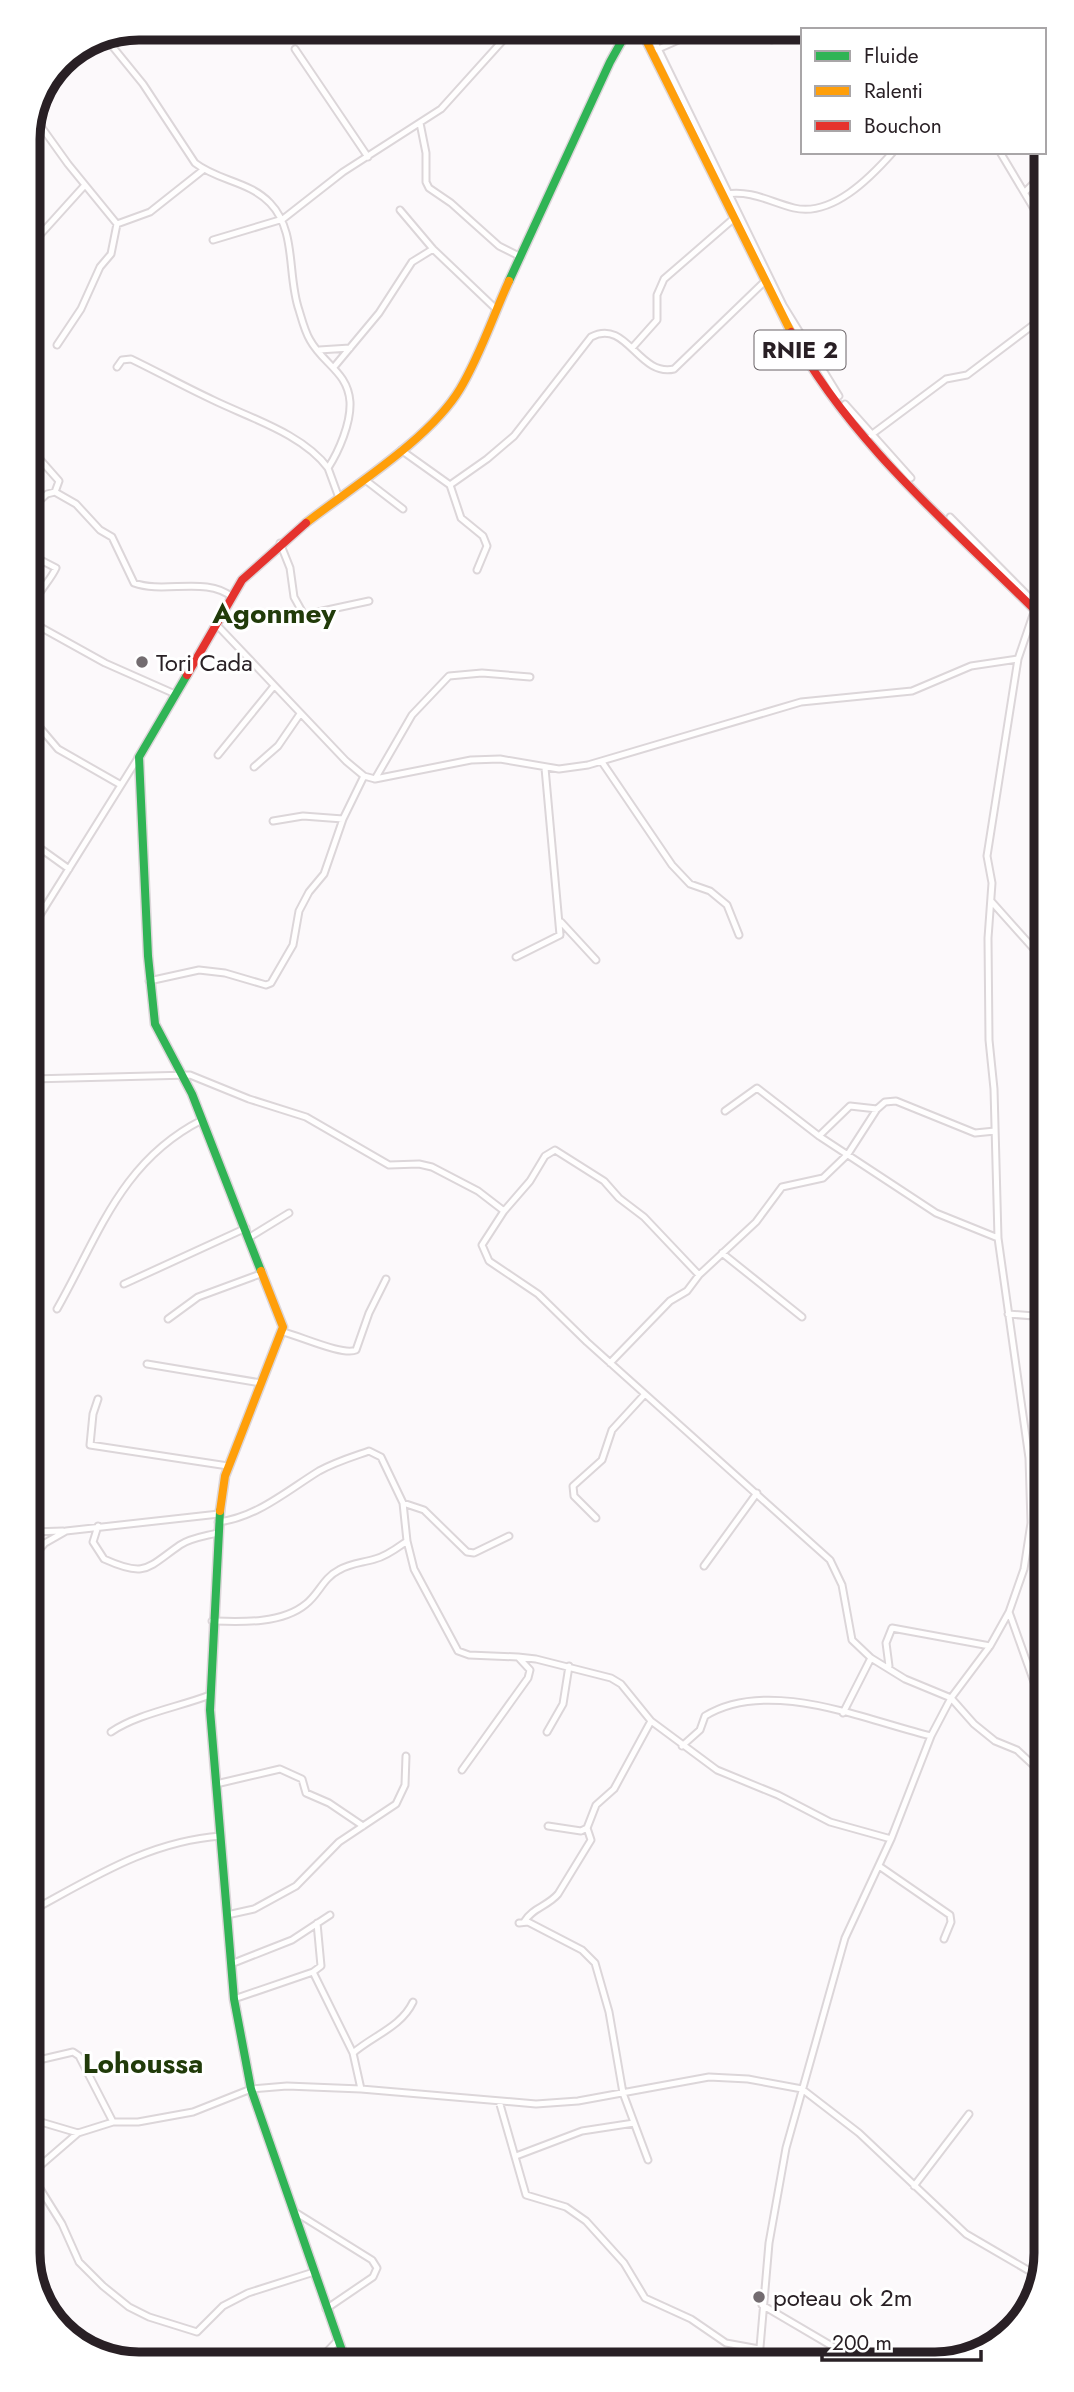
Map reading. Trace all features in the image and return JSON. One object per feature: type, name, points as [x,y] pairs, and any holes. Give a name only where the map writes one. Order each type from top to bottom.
[{"type":"main road","points":[[342,2352],[250,2089],[234,1999],[210,1695],[218,1518],[228,1466],[283,1332],[281,1316],[182,1073],[155,1024],[149,981],[139,757],[242,580],[280,543],[401,450],[443,411],[460,389],[622,40]]},
{"type":"main road","name":"RNIE 2","points":[[648,40],[724,194],[733,220],[808,365],[868,437],[1034,603]]},
{"type":"street","points":[[652,40],[655,51],[679,40]]},
{"type":"street","points":[[213,240],[283,219],[457,94],[499,42]]},
{"type":"street","points":[[111,45],[143,83],[185,151],[203,170],[252,189],[283,219],[298,309],[310,341],[346,381],[350,404],[347,421],[328,468]]},
{"type":"street","points":[[295,49],[368,157]]},
{"type":"street","points":[[420,123],[426,153],[426,182],[429,188],[451,203],[499,246],[522,257]]},
{"type":"street","points":[[41,127],[117,224]]},
{"type":"street","points":[[891,154],[868,178],[846,194],[812,210],[796,209],[750,193],[724,194],[808,350],[868,437],[946,379],[967,375],[1034,323]]},
{"type":"street","points":[[1001,154],[1034,208]]},
{"type":"street","points":[[117,224],[150,212],[203,170]]},
{"type":"street","points":[[1025,192],[1034,183]]},
{"type":"street","points":[[40,235],[85,185]]},
{"type":"street","points":[[400,210],[433,249],[497,310]]},
{"type":"street","points":[[632,348],[657,320],[657,295],[664,279],[733,220]]},
{"type":"street","points":[[57,345],[81,309],[100,267],[111,254],[117,224]]},
{"type":"street","points":[[334,367],[379,313],[412,262],[433,249]]},
{"type":"street","points":[[450,485],[488,459],[514,436],[591,337],[600,332],[615,334],[649,366],[663,372],[674,369],[764,282]]},
{"type":"street","points":[[319,351],[350,348]]},
{"type":"street","points":[[117,367],[122,360],[131,359],[289,437],[321,459],[328,468],[339,498]]},
{"type":"street","points":[[401,450],[450,485],[461,518],[483,536],[487,546],[477,570]]},
{"type":"street","points":[[40,458],[59,481],[55,492]]},
{"type":"street","points":[[363,479],[403,509]]},
{"type":"street","points":[[40,500],[55,492],[76,505],[100,530],[112,537],[134,583],[152,589],[220,589],[232,597]]},
{"type":"street","points":[[280,543],[290,568],[295,597],[304,615],[369,601]]},
{"type":"street","points":[[40,560],[56,568],[40,593]]},
{"type":"street","points":[[499,2101],[526,2195],[566,2207],[586,2221],[624,2263],[645,2298],[691,2319],[726,2343],[759,2349],[777,2194],[802,2089],[845,1938],[891,1839],[931,1736],[950,1698],[990,1646],[1009,1612],[1024,1569],[1031,1523],[1029,1458],[998,1238],[989,1040],[992,883],[987,856],[1018,659],[1034,623]]},
{"type":"street","points":[[216,624],[300,714],[364,776],[375,779],[471,760],[500,759],[545,768],[602,762],[801,702],[912,691],[971,666],[1018,659]]},
{"type":"street","points":[[40,627],[105,663],[175,694]]},
{"type":"street","points":[[375,779],[412,715],[449,676],[482,673],[530,677]]},
{"type":"street","points":[[218,755],[274,686]]},
{"type":"street","points":[[254,767],[278,746],[300,714]]},
{"type":"street","points":[[40,728],[58,749],[121,785]]},
{"type":"street","points":[[40,915],[139,757]]},
{"type":"street","points":[[602,762],[662,853],[690,884],[710,891],[727,905],[739,935]]},
{"type":"street","points":[[516,957],[557,939],[561,922],[545,768]]},
{"type":"street","points":[[149,981],[199,970],[225,972],[265,985],[271,983],[292,945],[299,912],[309,892],[324,874],[343,819],[364,776]]},
{"type":"street","points":[[273,821],[303,816],[343,819]]},
{"type":"street","points":[[40,848],[69,869]]},
{"type":"street","points":[[991,901],[1034,948]]},
{"type":"street","points":[[40,904],[45,907]]},
{"type":"street","points":[[561,922],[596,960]]},
{"type":"street","points":[[40,1079],[182,1073],[258,1102],[306,1116],[389,1165],[419,1164],[432,1167],[478,1191],[504,1211]]},
{"type":"street","points":[[724,1111],[757,1088],[819,1136],[936,1213],[998,1238]]},
{"type":"street","points":[[610,1363],[670,1301],[696,1282],[698,1275],[756,1222],[782,1187],[823,1178],[848,1154],[877,1109],[885,1102],[896,1101],[975,1133],[995,1131]]},
{"type":"street","points":[[819,1136],[850,1106],[877,1109]]},
{"type":"street","points":[[57,1310],[103,1221],[131,1176],[174,1134],[202,1120]]},
{"type":"street","points":[[698,1275],[644,1217],[619,1198],[604,1181],[555,1150],[545,1156],[526,1188],[504,1211],[482,1245],[483,1253],[506,1273],[538,1294],[610,1363],[757,1493],[783,1522],[830,1560],[838,1573],[847,1604],[852,1640],[871,1658],[905,1679],[950,1698],[974,1724],[995,1741],[1017,1750],[1034,1766]]},
{"type":"street","points":[[124,1284],[248,1233],[289,1213]]},
{"type":"street","points":[[722,1253],[802,1317]]},
{"type":"street","points":[[168,1319],[198,1297],[263,1273]]},
{"type":"street","points":[[283,1332],[315,1340],[341,1352],[356,1350],[369,1313],[386,1279]]},
{"type":"street","points":[[1008,1314],[1034,1316]]},
{"type":"street","points":[[146,1364],[261,1383]]},
{"type":"street","points":[[596,1518],[574,1496],[573,1486],[602,1460],[612,1430],[645,1394]]},
{"type":"street","points":[[98,1399],[93,1414],[90,1445],[228,1466]]},
{"type":"street","points":[[40,1532],[244,1515],[292,1492],[337,1462],[369,1451],[381,1457],[403,1503],[407,1541],[419,1581],[458,1651],[469,1656],[536,1659],[621,1684],[651,1721],[717,1770],[778,1795],[830,1822],[891,1839]]},
{"type":"street","points":[[704,1566],[757,1493]]},
{"type":"street","points":[[403,1503],[424,1510],[467,1552],[474,1553],[509,1536]]},
{"type":"street","points":[[98,1525],[93,1542],[104,1559],[137,1569],[154,1566],[183,1543],[218,1533]]},
{"type":"street","points":[[40,1549],[66,1531]]},
{"type":"street","points":[[212,1621],[265,1619],[292,1612],[306,1604],[324,1579],[334,1572],[350,1564],[386,1555],[407,1541]]},
{"type":"street","points":[[1009,1612],[1034,1682]]},
{"type":"street","points":[[889,1667],[885,1647],[892,1628],[990,1646]]},
{"type":"street","points":[[518,1657],[530,1670]]},
{"type":"street","points":[[844,1713],[871,1658]]},
{"type":"street","points":[[462,1770],[527,1678],[536,1659]]},
{"type":"street","points":[[547,1732],[563,1704],[569,1667]]},
{"type":"street","points":[[111,1732],[142,1716],[164,1712],[210,1695]]},
{"type":"street","points":[[682,1746],[700,1730],[705,1716],[738,1702],[806,1702],[931,1736]]},
{"type":"street","points":[[648,2160],[623,2093],[609,2011],[595,1963],[582,1950],[522,1922],[531,1912],[552,1901],[558,1894],[591,1840],[587,1828],[596,1805],[614,1789],[651,1721]]},
{"type":"street","points":[[227,1916],[254,1909],[296,1886],[339,1842],[384,1814],[400,1798],[405,1785],[406,1756]]},
{"type":"street","points":[[216,1784],[284,1770],[302,1779],[306,1793],[329,1803],[363,1826]]},
{"type":"street","points":[[548,1826],[581,1831],[587,1828]]},
{"type":"street","points":[[40,1905],[134,1856],[192,1838],[221,1836]]},
{"type":"street","points":[[879,1866],[950,1915],[951,1922],[944,1939]]},
{"type":"street","points":[[231,1964],[292,1940],[330,1915]]},
{"type":"street","points":[[234,1999],[313,1972],[321,1966],[317,1923]]},
{"type":"street","points":[[313,1972],[353,2053],[361,2088]]},
{"type":"street","points":[[353,2053],[370,2038],[399,2022],[413,2002]]},
{"type":"street","points":[[43,2059],[63,2052],[73,2052],[79,2056],[113,2122]]},
{"type":"street","points":[[40,2166],[78,2133],[113,2122],[138,2122],[193,2112],[250,2089],[287,2086],[361,2088],[499,2101],[564,2102],[709,2077],[748,2079],[802,2089],[859,2133],[981,2245],[1010,2257],[1031,2271]]},
{"type":"street","points":[[914,2186],[970,2114]]},
{"type":"street","points":[[40,2122],[78,2133]]},
{"type":"street","points":[[516,2156],[582,2131],[634,2123]]},
{"type":"street","points":[[40,2189],[62,2224],[79,2262],[129,2307],[177,2328],[197,2332],[223,2306],[248,2293],[314,2272]]},
{"type":"street","points":[[295,2212],[372,2260],[377,2268],[373,2277],[326,2309]]},
{"type":"street","points":[[762,2305],[842,2352]]},
{"type":"street","points":[[327,2352],[338,2340]]},
{"type":"traffic: fast","points":[[509,281],[622,40]]},
{"type":"traffic: fast","points":[[187,675],[139,757],[148,956],[155,1024],[192,1094],[261,1271]]},
{"type":"traffic: fast","points":[[220,1511],[210,1710],[234,1999],[251,2089],[343,2352]]},
{"type":"traffic: slow","points":[[646,40],[791,332]]},
{"type":"traffic: slow","points":[[306,523],[410,444],[447,408],[474,363],[509,281]]},
{"type":"traffic: slow","points":[[220,1511],[225,1476],[283,1327],[261,1271]]},
{"type":"traffic: jam","points":[[791,332],[815,372],[872,447],[1034,609]]},
{"type":"traffic: jam","points":[[187,675],[242,580],[306,523]]},
{"type":"place","name":"Tori Cada","points":[[142,662]]},
{"type":"place","name":"poteau ok 2m","points":[[759,2297]]},
{"type":"district","name":"Agonmey","points":[[274,613]]},
{"type":"district","name":"Lohoussa","points":[[143,2063]]}]
